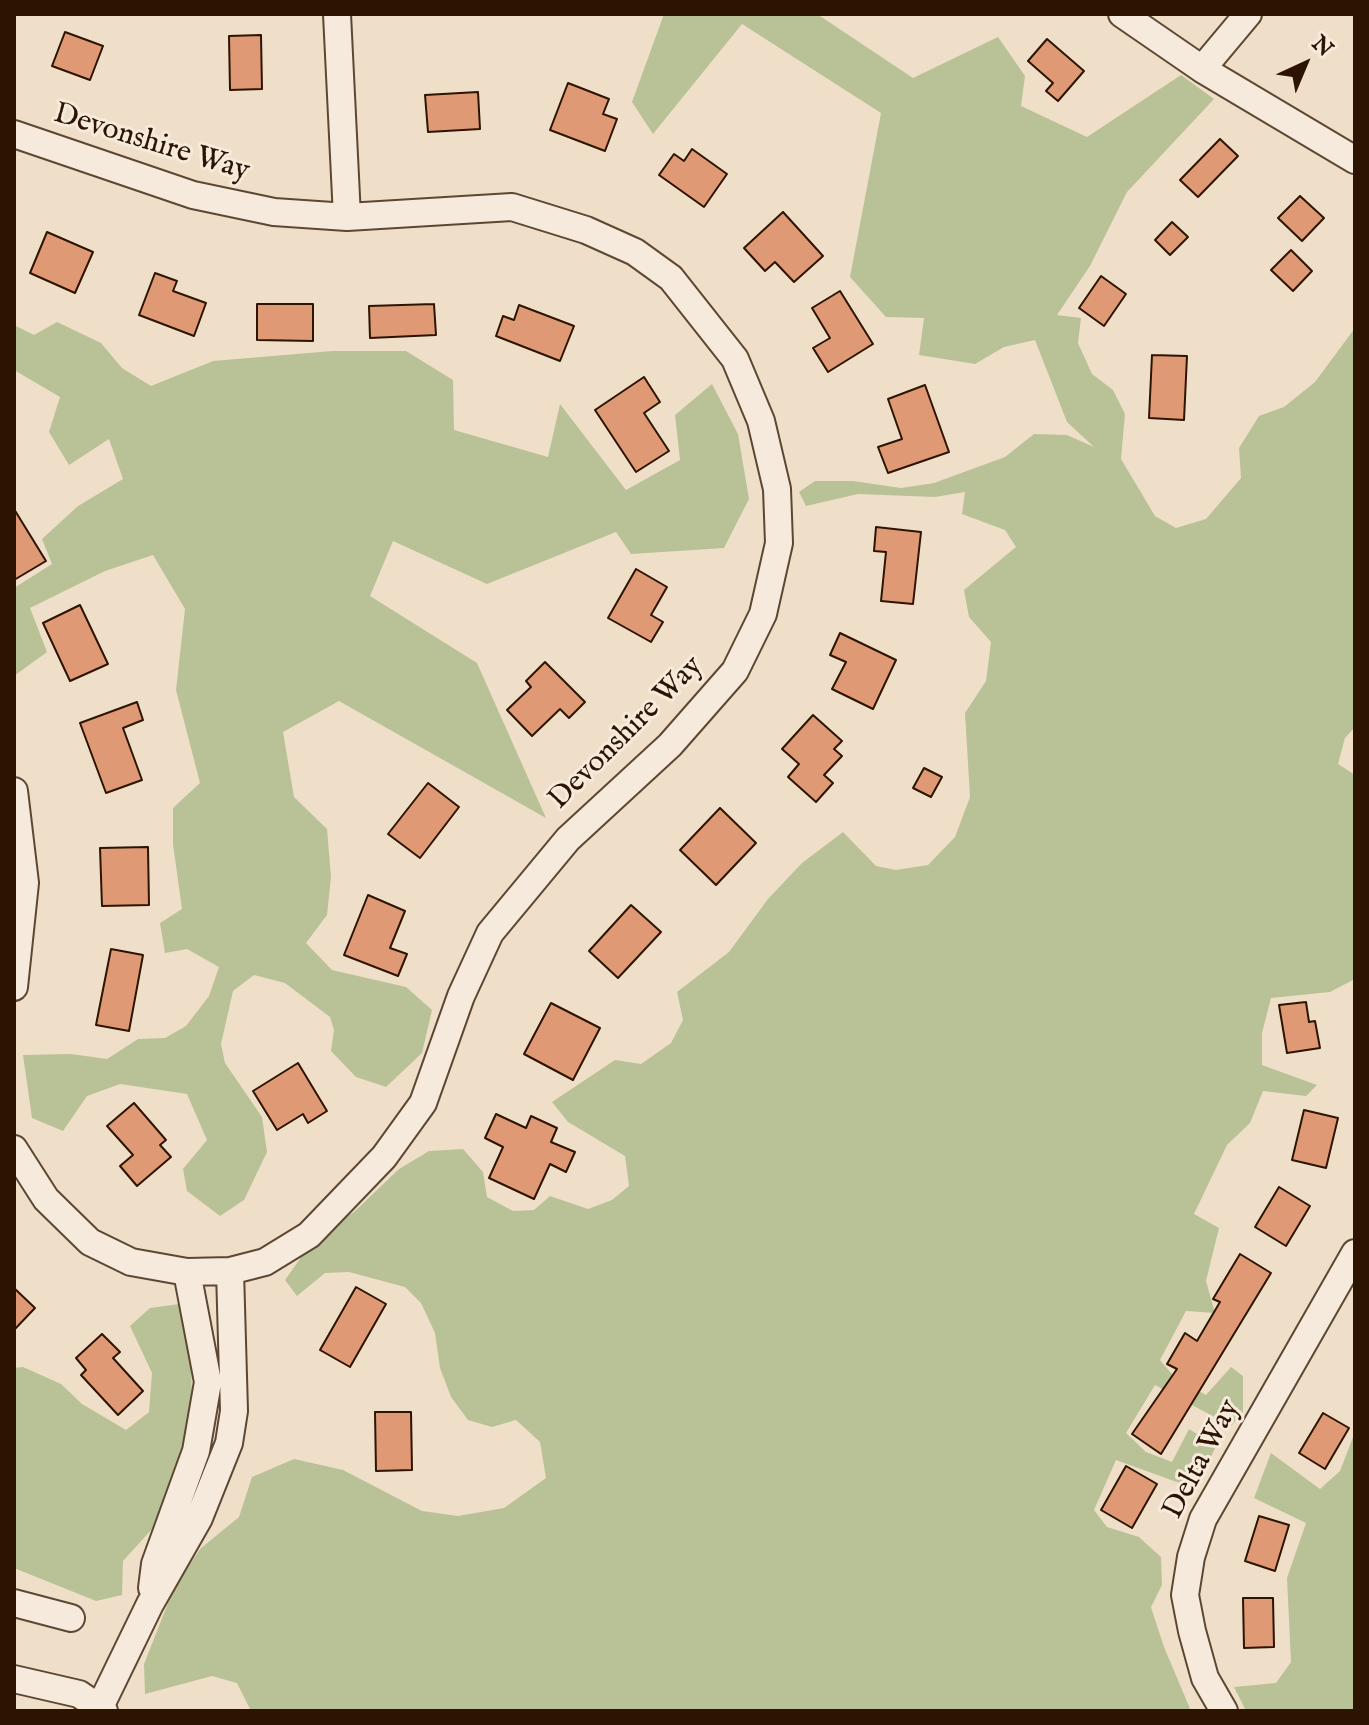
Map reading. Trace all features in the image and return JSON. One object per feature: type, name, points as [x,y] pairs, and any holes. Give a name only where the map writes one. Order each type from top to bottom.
[{"type":"street","points":[[337,14],[347,217]]},
{"type":"street","points":[[1122,14],[1202,69],[1355,160]]},
{"type":"street","points":[[1202,69],[1248,14]]},
{"type":"street","name":"Devonshire Way","points":[[14,134],[193,195],[274,212],[347,217],[512,207],[586,230],[635,252],[671,278],[735,359],[761,421],[777,489],[779,543],[763,614],[735,671],[670,745],[568,839],[490,933],[461,996],[423,1103],[384,1157],[309,1235],[265,1262],[230,1271],[187,1272],[131,1262],[90,1242],[46,1199],[14,1149]]},
{"type":"street","points":[[14,791],[25,883],[14,987]]},
{"type":"street","name":"Delta Way","points":[[1224,1711],[1205,1678],[1192,1631],[1185,1595],[1191,1557],[1203,1519],[1355,1253]]},
{"type":"street","points":[[14,1679],[79,1694],[102,1709],[150,1604],[199,1518],[229,1443],[234,1396],[230,1271]]},
{"type":"street","points":[[150,1604],[155,1564],[196,1451],[206,1407],[208,1382],[187,1272]]},
{"type":"street","points":[[14,1603],[71,1618]]},
{"type":"green space","points":[[664,14],[817,14],[913,78],[998,37],[1025,76],[1021,106],[1087,137],[1181,75],[1214,99],[1127,192],[1090,266],[1057,315],[1081,318],[1078,343],[1092,374],[1113,390],[1125,414],[1121,459],[1155,516],[1176,528],[1206,519],[1241,478],[1239,448],[1259,416],[1284,407],[1315,382],[1355,328],[1355,727],[1345,738],[1338,764],[1355,775],[1355,979],[1330,992],[1271,998],[1262,1033],[1262,1065],[1317,1085],[1306,1096],[1263,1091],[1250,1123],[1227,1145],[1194,1214],[1219,1228],[1206,1281],[1215,1313],[1186,1311],[1160,1360],[1176,1379],[1206,1395],[1231,1367],[1243,1376],[1243,1412],[1231,1426],[1155,1385],[1126,1433],[1146,1452],[1172,1462],[1189,1429],[1216,1446],[1196,1489],[1116,1460],[1094,1510],[1107,1527],[1139,1537],[1161,1557],[1162,1585],[1151,1607],[1191,1711],[251,1711],[237,1683],[212,1676],[145,1694],[144,1664],[174,1588],[200,1549],[239,1517],[252,1477],[294,1459],[343,1470],[422,1511],[458,1516],[504,1508],[546,1478],[540,1442],[516,1420],[492,1427],[468,1420],[451,1397],[440,1368],[435,1333],[421,1303],[405,1287],[349,1272],[325,1273],[297,1296],[285,1280],[314,1239],[354,1212],[399,1169],[429,1151],[463,1149],[483,1172],[487,1197],[513,1211],[534,1210],[550,1196],[588,1209],[612,1200],[629,1186],[625,1156],[568,1122],[552,1102],[615,1060],[641,1064],[671,1043],[683,1020],[677,992],[729,952],[768,899],[802,863],[843,832],[876,866],[896,870],[928,865],[955,837],[970,797],[965,713],[986,681],[991,642],[969,617],[964,590],[1016,547],[1005,530],[962,514],[965,492],[935,497],[858,494],[806,506],[799,492],[815,481],[853,481],[901,488],[934,483],[1005,457],[1034,434],[1067,435],[1094,447],[1067,422],[1035,340],[1004,347],[975,364],[919,355],[924,318],[886,317],[850,277],[881,113],[742,24],[653,134],[632,102]]},
{"type":"green space","points":[[57,322],[101,343],[122,368],[151,386],[213,361],[332,351],[406,351],[453,380],[454,430],[548,457],[560,404],[626,490],[680,460],[675,415],[712,384],[738,434],[749,499],[724,548],[631,554],[616,532],[487,584],[393,541],[370,596],[477,663],[546,818],[339,701],[283,732],[294,797],[327,829],[331,877],[327,915],[306,943],[332,970],[406,987],[432,1010],[422,1053],[386,1087],[356,1077],[331,1051],[334,1030],[330,1017],[285,983],[254,975],[233,991],[221,1044],[225,1063],[262,1117],[267,1152],[244,1200],[220,1216],[187,1191],[183,1169],[207,1140],[187,1094],[120,1084],[87,1096],[63,1131],[32,1118],[23,1055],[71,1054],[107,1059],[138,1039],[165,1038],[186,1026],[209,996],[219,967],[187,949],[165,953],[160,923],[182,909],[173,844],[173,808],[200,783],[176,690],[185,609],[153,555],[105,571],[30,608],[47,652],[14,676],[14,588],[52,564],[42,539],[78,506],[123,479],[109,439],[69,465],[49,432],[60,397],[14,370],[14,325],[34,335]]},
{"type":"green space","points":[[179,1304],[191,1353],[192,1414],[171,1488],[153,1528],[123,1561],[122,1595],[96,1601],[14,1568],[14,1368],[23,1367],[61,1384],[82,1404],[126,1430],[149,1412],[152,1373],[130,1326],[150,1308]]},
{"type":"green space","points":[[1355,1432],[1355,1711],[1246,1711],[1234,1687],[1276,1683],[1291,1662],[1287,1578],[1306,1523],[1254,1498],[1271,1453],[1320,1489],[1340,1471]]},
{"type":"building","points":[[65,32],[103,46],[90,80],[52,66]]},
{"type":"building","points":[[261,35],[262,89],[230,90],[229,36]]},
{"type":"building","points":[[1047,39],[1084,71],[1058,101],[1046,91],[1053,83],[1028,61]]},
{"type":"building","points":[[568,83],[609,99],[603,114],[617,119],[605,151],[550,130]]},
{"type":"building","points":[[478,92],[480,129],[428,132],[425,95]]},
{"type":"building","points":[[1220,139],[1238,156],[1198,197],[1180,180]]},
{"type":"building","points":[[692,149],[727,174],[704,207],[659,175],[674,154],[684,161]]},
{"type":"building","points":[[1300,196],[1324,218],[1302,241],[1278,218]]},
{"type":"building","points":[[783,212],[823,256],[794,282],[775,262],[765,271],[744,248]]},
{"type":"building","points":[[1172,222],[1188,237],[1170,255],[1155,240]]},
{"type":"building","points":[[47,232],[93,252],[75,293],[30,273]]},
{"type":"building","points":[[1291,250],[1312,271],[1293,291],[1271,270]]},
{"type":"building","points":[[155,273],[177,281],[173,291],[206,303],[194,336],[139,315]]},
{"type":"building","points":[[1101,276],[1126,294],[1104,326],[1079,308]]},
{"type":"building","points":[[840,291],[873,344],[828,372],[813,348],[830,338],[812,308]]},
{"type":"building","points":[[257,304],[313,304],[313,341],[257,340]]},
{"type":"building","points":[[434,304],[436,335],[370,338],[369,306]]},
{"type":"building","points":[[519,305],[574,326],[560,361],[496,336],[503,316],[514,320]]},
{"type":"building","points":[[1152,355],[1187,356],[1184,420],[1149,418]]},
{"type":"building","points":[[644,377],[660,402],[644,413],[669,451],[636,472],[595,410]]},
{"type":"building","points":[[925,385],[949,452],[888,473],[878,447],[902,439],[888,399]]},
{"type":"building","points":[[14,509],[46,561],[14,580]]},
{"type":"building","points":[[876,527],[921,532],[913,604],[881,601],[886,552],[874,551]]},
{"type":"building","points":[[636,569],[667,587],[651,615],[663,622],[651,642],[608,618]]},
{"type":"building","points":[[80,605],[108,664],[70,681],[43,623]]},
{"type":"building","points":[[840,633],[896,660],[873,709],[832,689],[846,662],[830,655]]},
{"type":"building","points":[[545,662],[585,702],[569,718],[560,709],[532,736],[507,710],[531,687],[526,681]]},
{"type":"building","points":[[137,702],[143,720],[123,728],[142,780],[106,793],[80,723]]},
{"type":"building","points":[[813,715],[842,741],[834,749],[842,756],[824,775],[833,783],[816,802],[788,777],[799,764],[782,749]]},
{"type":"building","points":[[924,768],[942,777],[931,797],[913,788]]},
{"type":"building","points":[[428,783],[459,807],[420,858],[388,834]]},
{"type":"building","points":[[720,808],[756,843],[716,885],[680,850]]},
{"type":"building","points":[[148,847],[149,905],[102,906],[100,848]]},
{"type":"building","points":[[368,895],[405,911],[390,948],[407,954],[398,976],[344,955]]},
{"type":"building","points":[[631,905],[661,932],[618,978],[589,951]]},
{"type":"building","points":[[111,949],[143,955],[129,1031],[96,1025]]},
{"type":"building","points":[[1306,1002],[1309,1022],[1315,1021],[1320,1048],[1287,1053],[1279,1005]]},
{"type":"building","points":[[551,1003],[600,1028],[573,1080],[524,1054]]},
{"type":"building","points":[[298,1063],[327,1111],[308,1123],[303,1114],[277,1130],[253,1091]]},
{"type":"building","points":[[134,1103],[166,1140],[160,1145],[171,1157],[137,1186],[120,1166],[133,1155],[107,1126]]},
{"type":"building","points":[[1304,1110],[1338,1118],[1326,1168],[1292,1160]]},
{"type":"building","points":[[496,1114],[526,1128],[531,1116],[557,1128],[551,1142],[575,1152],[566,1172],[550,1164],[534,1199],[489,1178],[503,1147],[485,1138]]},
{"type":"building","points":[[1279,1187],[1310,1206],[1286,1246],[1255,1227]]},
{"type":"building","points":[[1240,1254],[1271,1273],[1161,1454],[1132,1434],[1177,1369],[1167,1364],[1185,1333],[1197,1341],[1220,1302],[1213,1299]]},
{"type":"building","points":[[356,1287],[386,1304],[350,1367],[320,1350]]},
{"type":"building","points":[[14,1288],[35,1308],[14,1330]]},
{"type":"building","points":[[102,1334],[120,1352],[113,1358],[143,1391],[118,1415],[81,1375],[86,1370],[76,1358]]},
{"type":"building","points":[[375,1412],[411,1412],[412,1470],[376,1471]]},
{"type":"building","points":[[1323,1413],[1349,1428],[1325,1469],[1299,1453]]},
{"type":"building","points":[[1126,1466],[1157,1484],[1132,1528],[1101,1510]]},
{"type":"building","points":[[1259,1516],[1289,1525],[1275,1571],[1245,1561]]},
{"type":"building","points":[[1243,1598],[1273,1598],[1274,1647],[1244,1648]]}]
